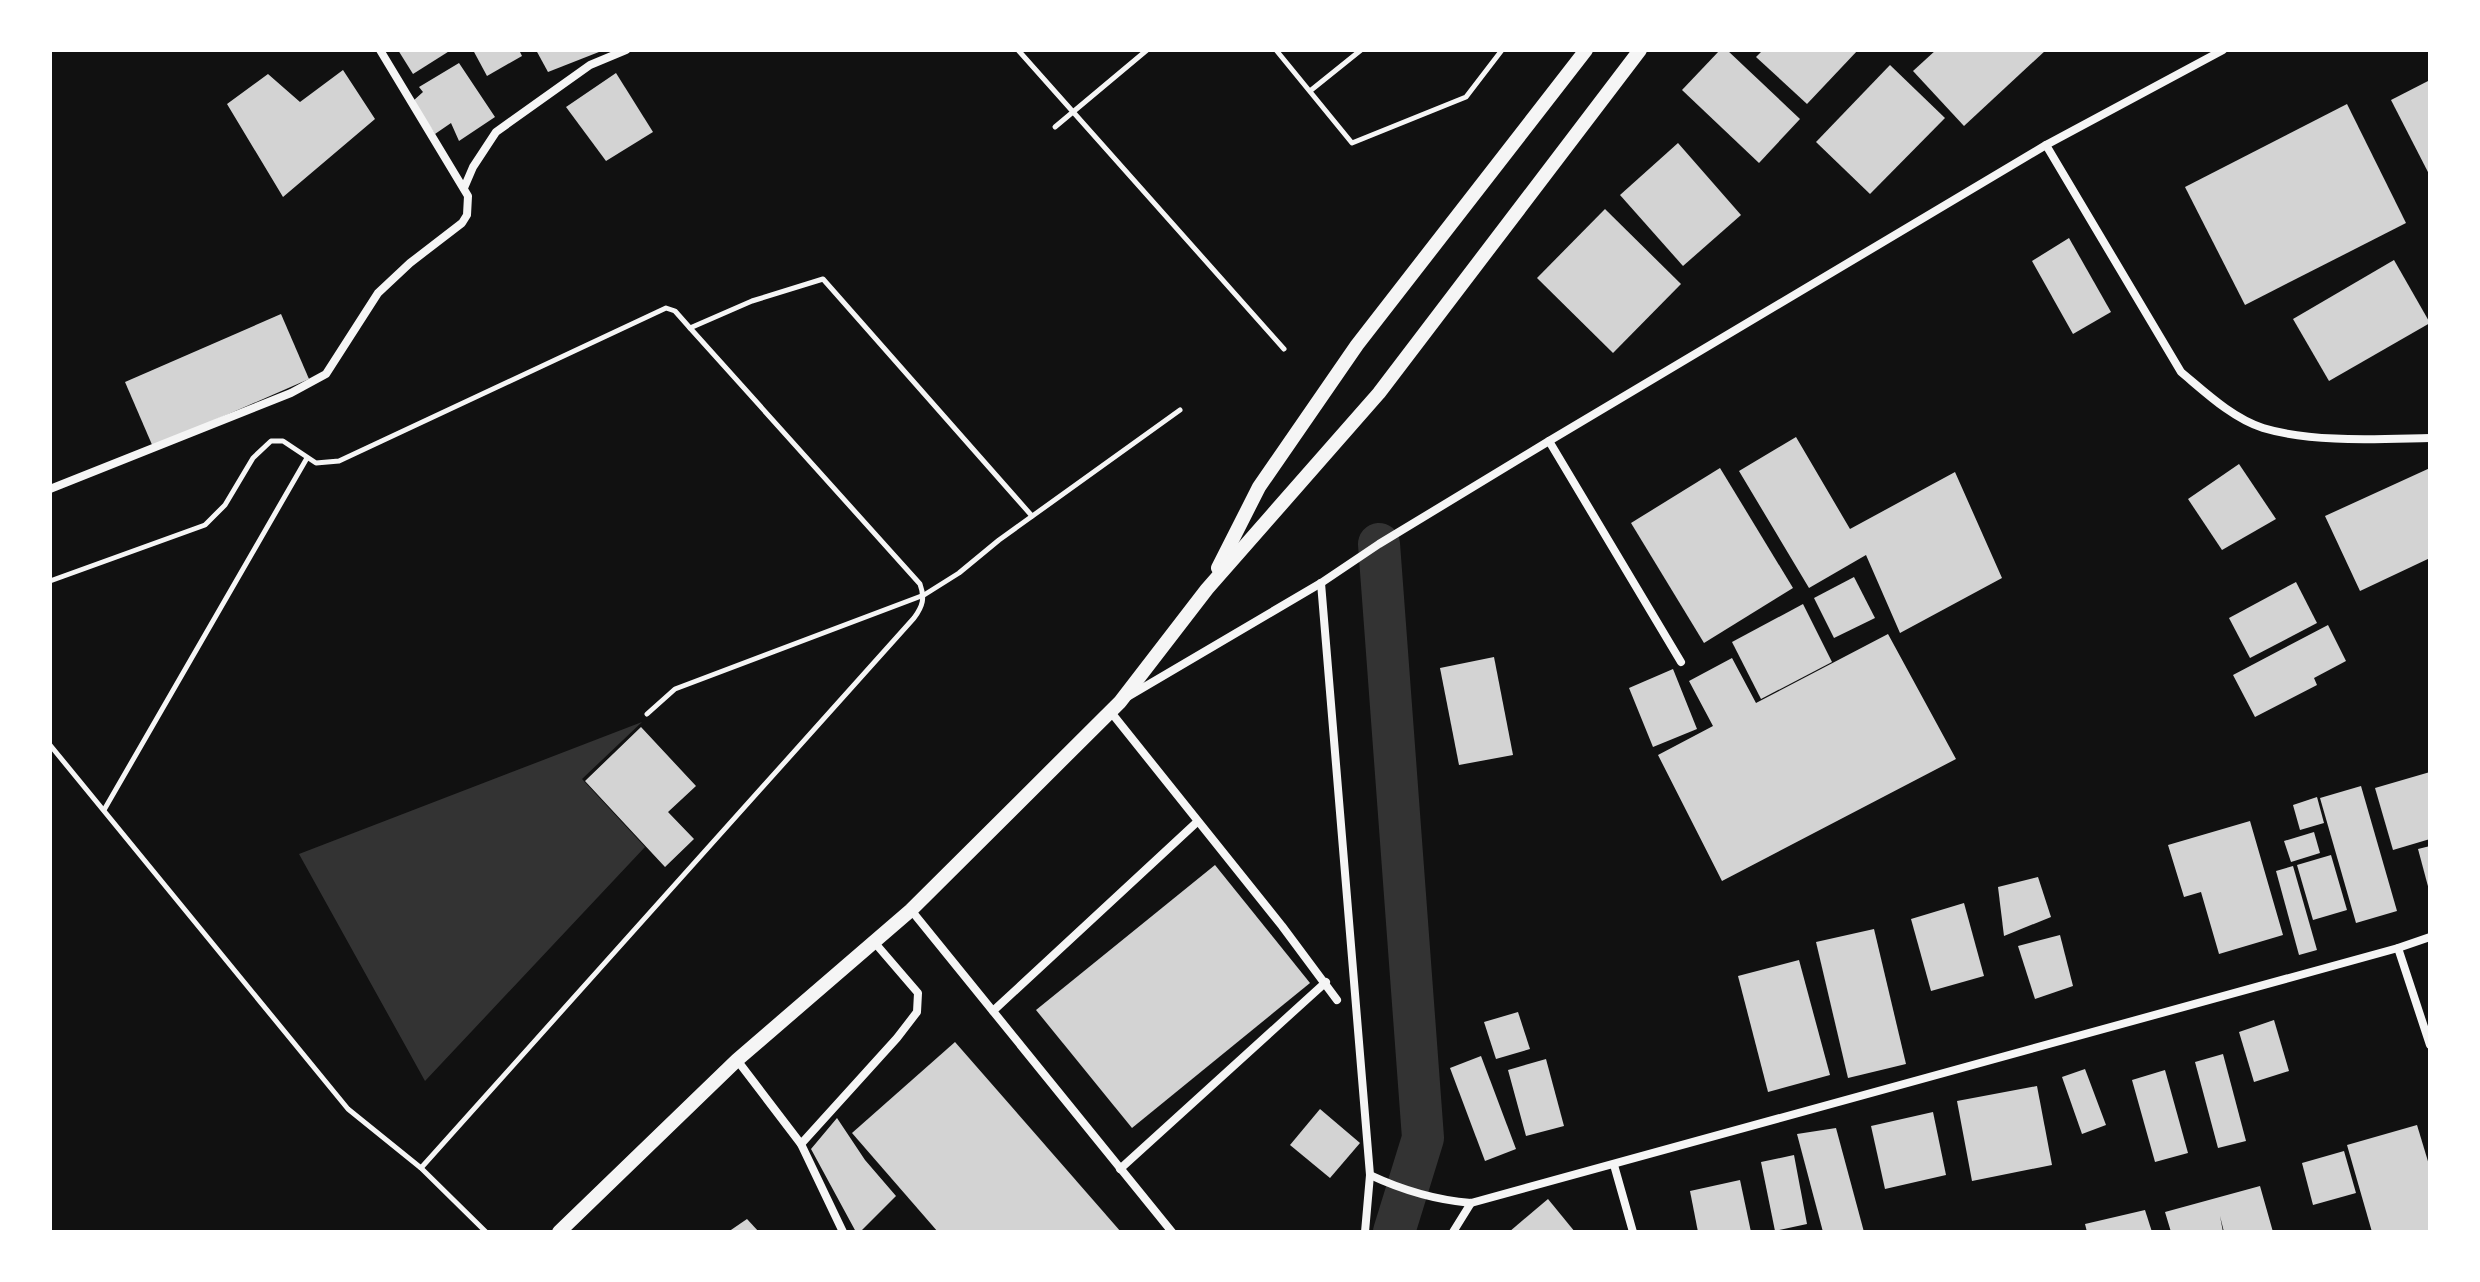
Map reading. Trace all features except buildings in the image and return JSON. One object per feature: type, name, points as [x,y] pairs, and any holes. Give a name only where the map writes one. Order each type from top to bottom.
[{"type":"street","points":[[50,489],[321,379],[343,351],[378,293],[410,263],[462,223],[470,203],[464,188],[380,50]]},
{"type":"street","points":[[464,188],[473,167],[496,132],[590,65],[626,50]]},
{"type":"street","points":[[1207,589],[1259,487],[1357,345],[1586,50]]},
{"type":"street","points":[[559,1232],[737,1060],[911,910],[1115,706],[1207,589],[1379,393],[1640,50]]},
{"type":"street","points":[[1115,706],[1549,441],[2046,145],[2223,50]]},
{"type":"street","points":[[2046,145],[2181,372],[2204,392],[2261,427],[2309,436],[2430,438]]},
{"type":"street","points":[[1549,441],[1681,662]]},
{"type":"street","points":[[1321,583],[1370,1175],[1365,1232]]},
{"type":"street","points":[[1115,706],[1197,822],[1326,982],[1337,1000]]},
{"type":"street","points":[[993,1011],[1197,822]]},
{"type":"street","points":[[911,910],[1172,1232]]},
{"type":"street","points":[[1370,1175],[1444,1201],[1471,1203],[2430,937]]},
{"type":"street","points":[[801,1144],[917,1012],[918,993],[875,943]]},
{"type":"street","points":[[2398,948],[2430,1045]]},
{"type":"street","points":[[1120,1169],[1326,982]]},
{"type":"street","points":[[737,1060],[801,1144],[843,1232]]},
{"type":"street","points":[[1614,1165],[1633,1232]]},
{"type":"street","points":[[1453,1232],[1471,1203]]},
{"type":"path","points":[[1018,50],[1284,349]]},
{"type":"path","points":[[1055,127],[1147,50]]},
{"type":"path","points":[[1276,50],[1352,143],[1466,97],[1502,50]]},
{"type":"path","points":[[1310,91],[1361,50]]},
{"type":"path","points":[[690,328],[752,301],[823,279],[1032,516]]},
{"type":"path","points":[[50,581],[205,525],[225,505],[253,458],[271,441],[283,441],[316,463],[339,461],[661,309],[675,311],[920,584],[924,595],[922,607],[914,618],[421,1168]]},
{"type":"path","points":[[647,714],[675,689],[924,595],[959,573],[1032,516],[1180,410]]},
{"type":"path","points":[[104,810],[307,458]]},
{"type":"path","points":[[50,745],[348,1109],[421,1168],[486,1232]]},
{"type":"shaded area","points":[[642,722],[582,779],[645,847],[425,1081],[299,854]]},
{"type":"waterway","points":[[1379,544],[1423,1138],[1394,1232]]}]
